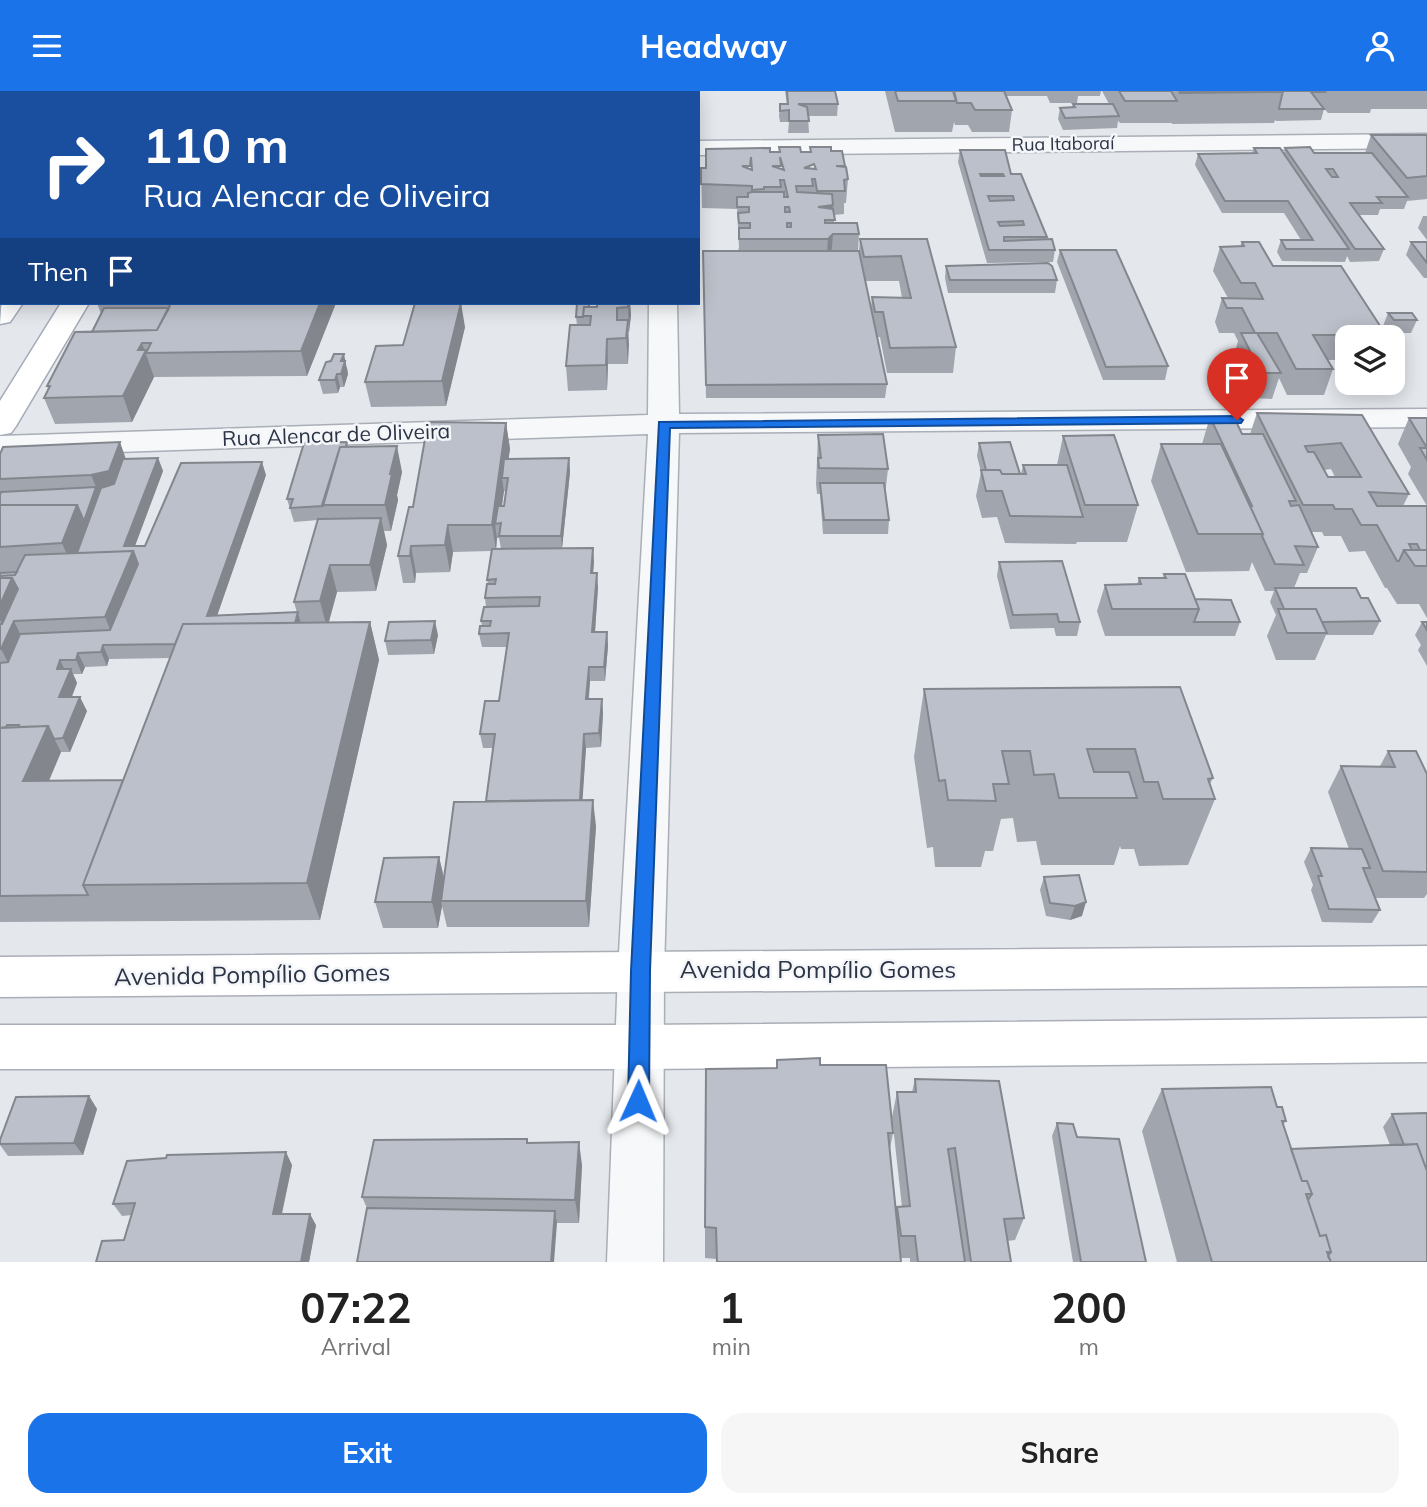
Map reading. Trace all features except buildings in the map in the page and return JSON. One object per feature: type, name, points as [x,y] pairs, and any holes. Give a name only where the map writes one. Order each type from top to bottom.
[{"type":"main road","points":[[0,426],[74,305]]},
{"type":"main road","name":"Avenida Pompílio Gomes","points":[[0,977],[1427,966]]},
{"type":"main road","points":[[0,1047],[639,1047],[1427,1040]]},
{"type":"street","name":"Rua Itaboraí","points":[[700,148],[1427,141]]},
{"type":"street","points":[[635,1262],[640,971],[664,425],[663,305]]},
{"type":"street","name":"Rua Alencar de Oliveira","points":[[0,446],[664,425],[1427,418]]},
{"type":"route","points":[[638,1101],[640,971],[664,425],[1237,420]]}]
